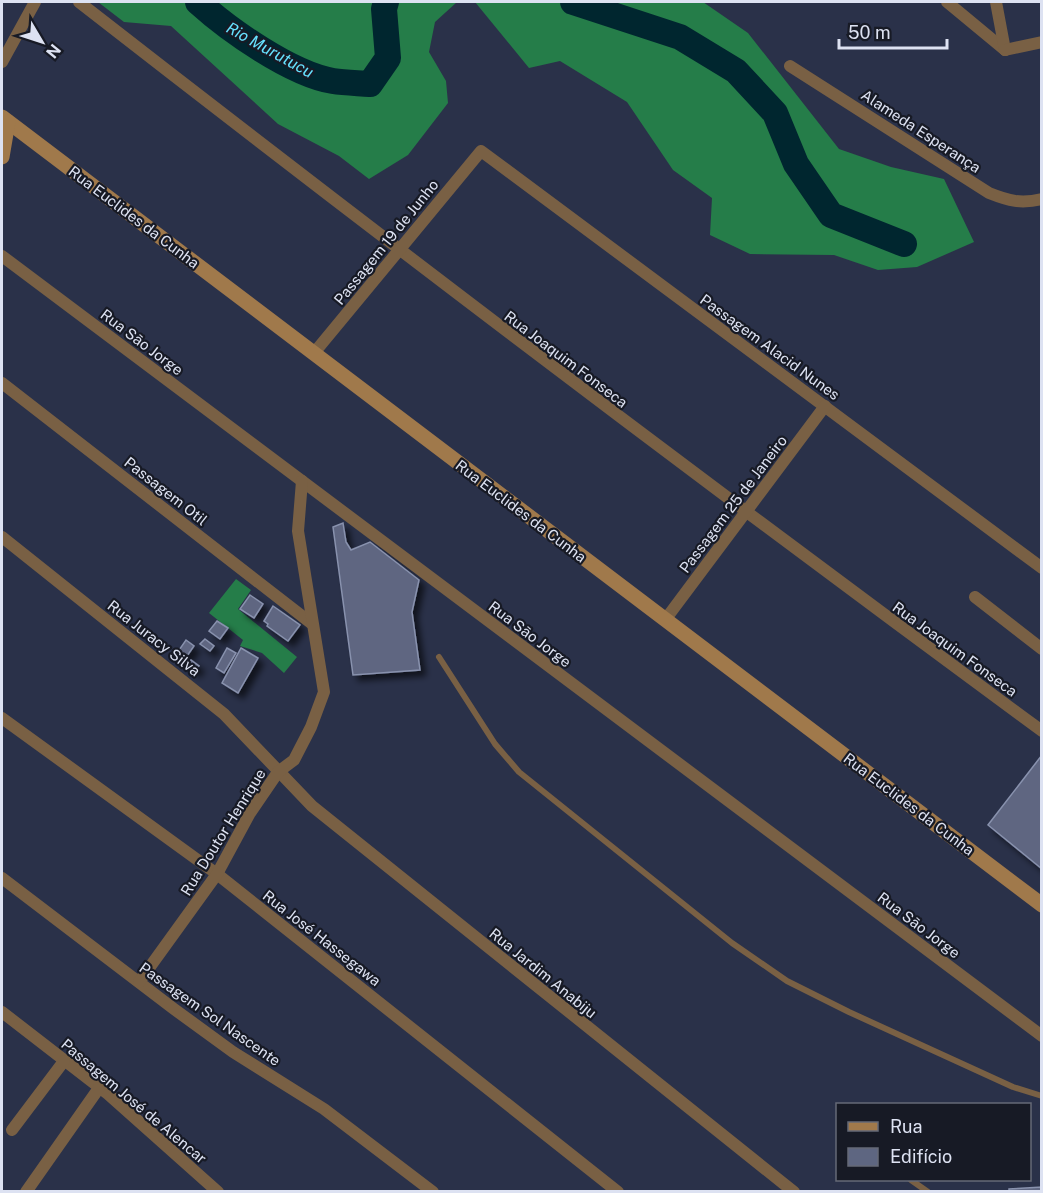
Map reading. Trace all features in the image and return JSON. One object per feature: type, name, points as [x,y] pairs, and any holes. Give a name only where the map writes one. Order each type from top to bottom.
[{"type":"street","points":[[2,62],[35,2]]},
{"type":"street","name":"Rua Joaquim Fonseca","points":[[79,2],[398,251],[744,512],[1041,730]]},
{"type":"street","points":[[947,2],[1005,50]]},
{"type":"street","points":[[996,2],[1005,50]]},
{"type":"street","points":[[1005,50],[1041,42]]},
{"type":"street","name":"Alameda Esperança","points":[[790,66],[989,193],[1008,201],[1024,204],[1041,199]]},
{"type":"street","points":[[2,157],[5,119]]},
{"type":"street","name":"Rua Euclides da Cunha","points":[[5,119],[1041,905]]},
{"type":"street","name":"Passagem 19 de Junho","points":[[314,353],[481,151]]},
{"type":"street","name":"Passagem Alacid Nunes","points":[[481,151],[1041,568]]},
{"type":"street","name":"Rua São Jorge","points":[[2,256],[1041,1036]]},
{"type":"street","name":"Passagem Otil","points":[[2,383],[311,622]]},
{"type":"street","name":"Passagem 25 de Janeiro","points":[[665,620],[825,406]]},
{"type":"street","name":"Rua Doutor Henrique","points":[[139,982],[217,874],[250,813],[278,772],[294,760],[311,727],[324,692],[298,531],[302,481]]},
{"type":"street","name":"Rua Juracy Silva","points":[[2,537],[224,714],[248,737],[278,772]]},
{"type":"street","points":[[975,597],[1041,649]]},
{"type":"street","name":"Rua José Hassegawa","points":[[2,717],[217,874],[618,1191]]},
{"type":"street","name":"Rua Jardim Anabiju","points":[[278,772],[312,806],[726,1140],[794,1191]]},
{"type":"street","name":"Passagem Sol Nascente","points":[[2,878],[233,1052],[324,1109],[433,1191]]},
{"type":"street","name":"Passagem José de Alencar","points":[[2,1012],[99,1088],[218,1191]]},
{"type":"street","points":[[12,1130],[64,1060]]},
{"type":"street","points":[[26,1191],[99,1088]]},
{"type":"lane","points":[[439,657],[495,744],[519,772],[732,944],[787,981],[849,1012],[1013,1087],[1041,1096]]},
{"type":"lane","points":[[914,1181],[928,1191]]},
{"type":"green space","points":[[98,2],[457,2],[435,22],[429,52],[446,81],[448,103],[408,155],[369,179],[339,156],[278,124],[171,26],[124,22]]},
{"type":"green space","points":[[475,2],[703,2],[748,33],[839,149],[891,167],[944,179],[974,242],[917,267],[878,270],[834,255],[750,254],[710,235],[712,198],[673,170],[627,102],[560,61],[529,68]]},
{"type":"green space","points":[[236,579],[251,590],[238,609],[297,657],[284,673],[262,653],[240,646],[243,640],[209,613]]},
{"type":"building","points":[[343,523],[346,542],[351,550],[370,542],[419,580],[412,612],[420,670],[353,675],[333,527]]},
{"type":"building","points":[[250,595],[263,604],[254,618],[240,609]]},
{"type":"building","points":[[273,606],[300,625],[288,641],[267,626],[268,624],[264,621]]},
{"type":"building","points":[[217,621],[228,628],[220,639],[209,631]]},
{"type":"building","points":[[205,639],[214,646],[210,651],[200,644]]},
{"type":"building","points":[[186,640],[194,646],[185,659],[177,653]]},
{"type":"building","points":[[227,648],[236,653],[224,673],[216,668]]},
{"type":"building","points":[[241,648],[258,658],[238,693],[222,683]]},
{"type":"building","points":[[191,660],[199,666],[194,672],[187,666]]},
{"type":"building","points":[[1042,755],[1042,869],[988,825]]},
{"type":"building","points":[[1042,1187],[1042,1192],[1009,1192],[1009,1189]]},
{"type":"waterway","name":"Rio Murutucu","points":[[198,2],[243,37],[299,70],[333,81],[370,84],[388,58],[384,9],[386,2]]},
{"type":"waterway","name":"Rio Murutucu","points":[[573,2],[680,37],[736,71],[775,113],[796,164],[831,215],[904,244]]}]
